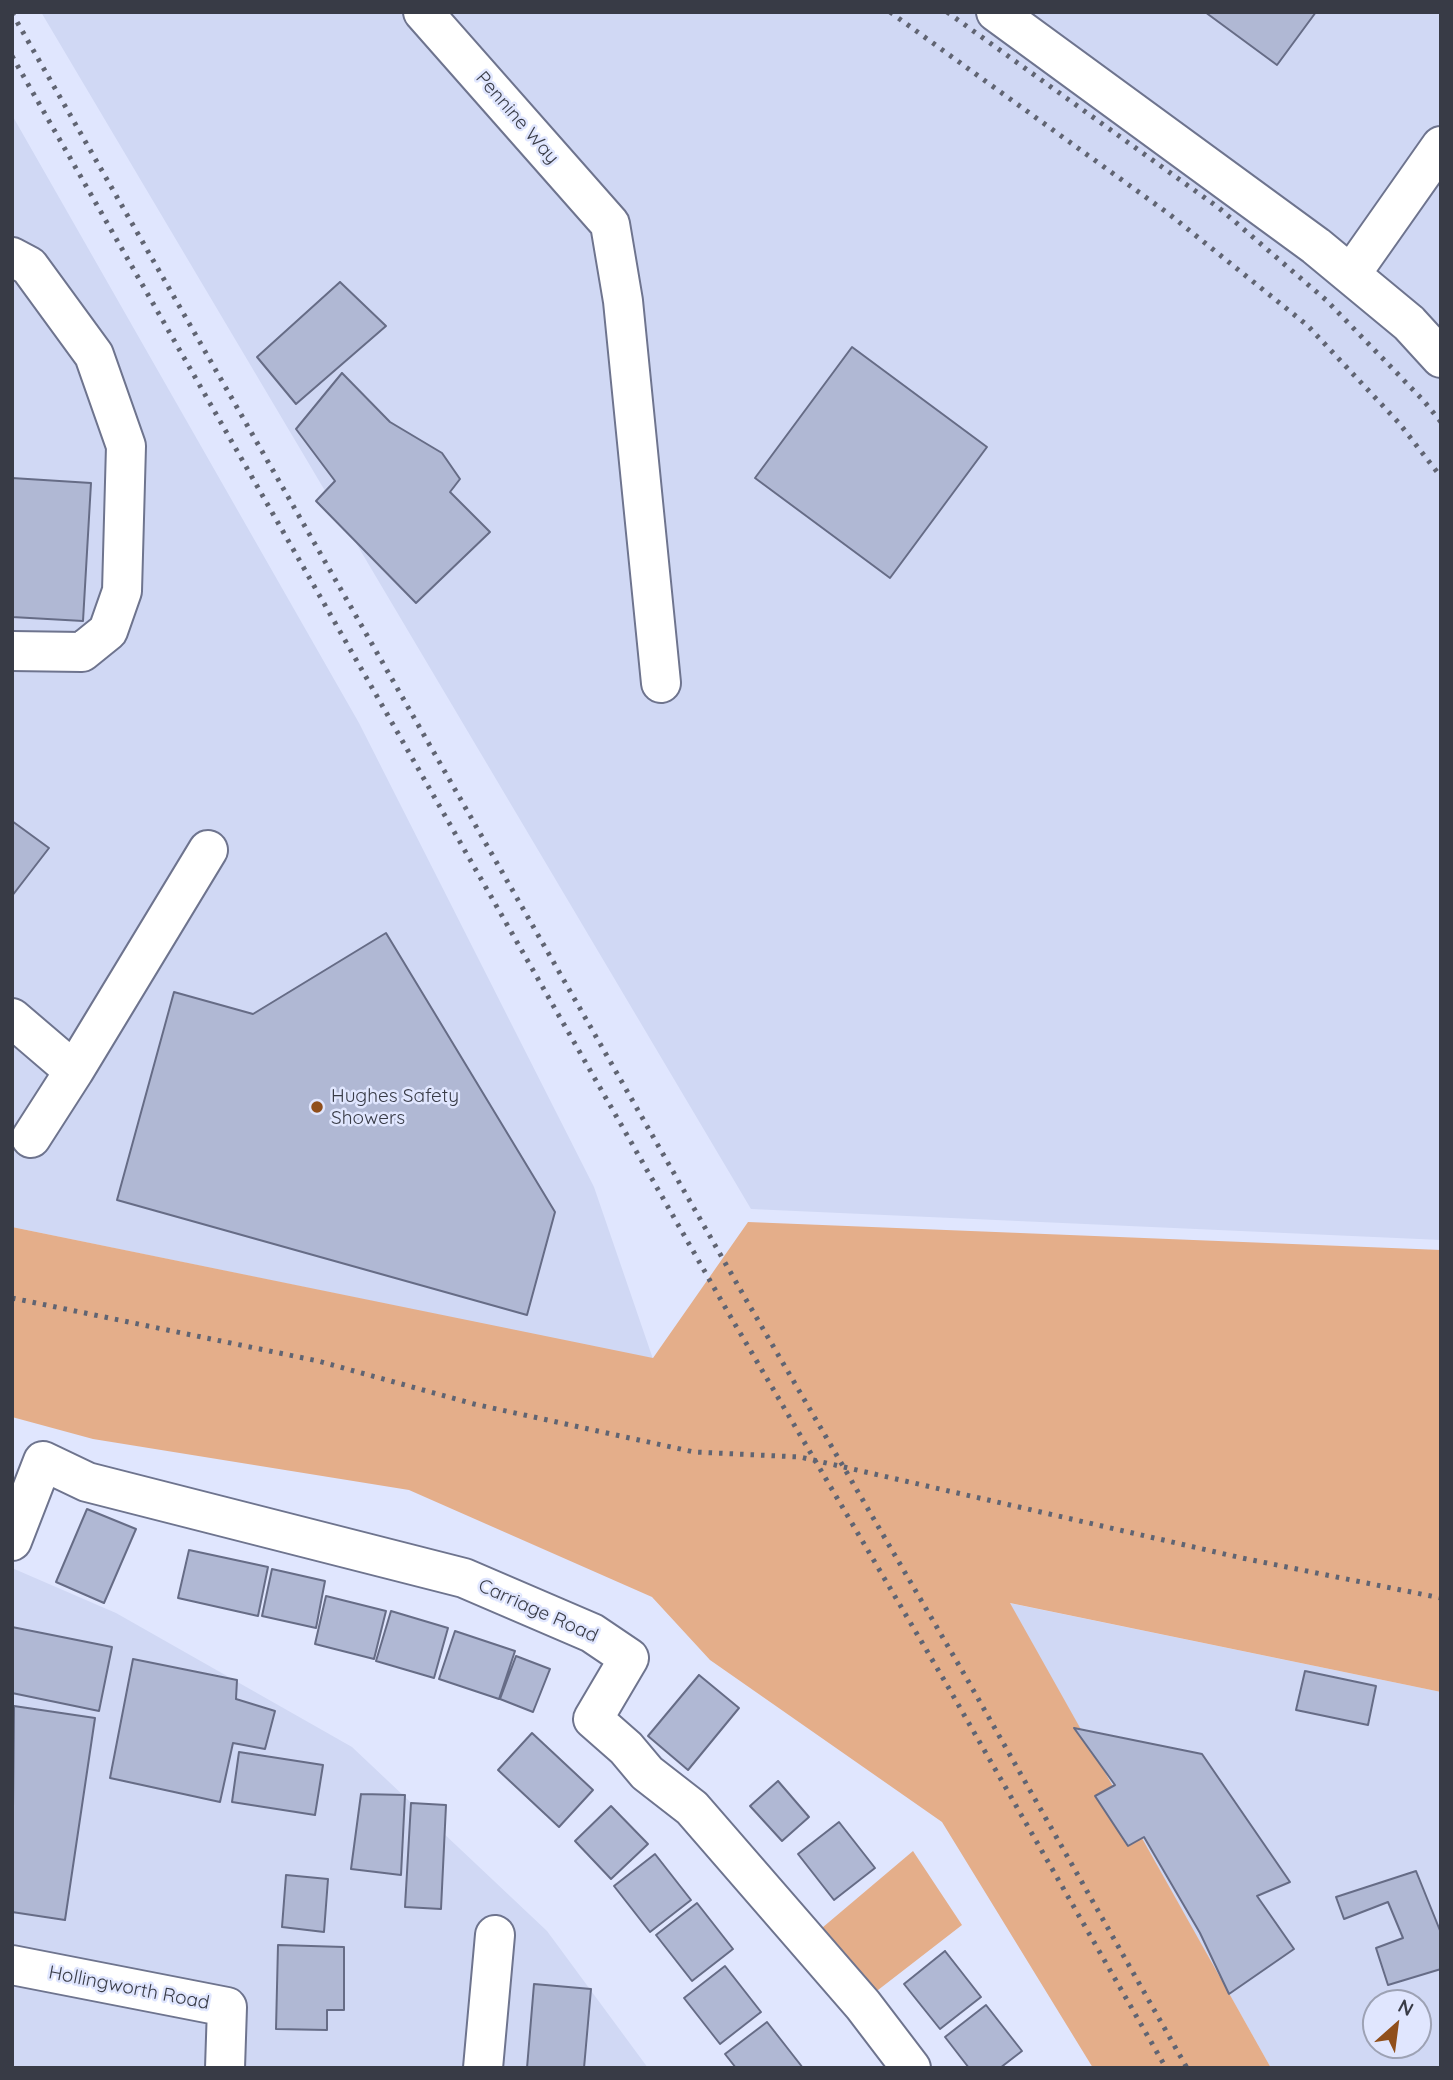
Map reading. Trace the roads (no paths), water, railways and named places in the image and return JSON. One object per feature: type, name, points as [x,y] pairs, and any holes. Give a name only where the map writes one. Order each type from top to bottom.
[{"type":"street","name":"Pennine Way","points":[[424,12],[610,224],[624,301],[662,683]]},
{"type":"street","points":[[996,12],[1351,274],[1409,323],[1441,358]]},
{"type":"street","points":[[1351,274],[1441,146]]},
{"type":"street","points":[[12,257],[29,266],[94,355],[126,446],[122,591],[108,631],[82,652],[12,650]]},
{"type":"street","points":[[32,1138],[208,850]]},
{"type":"street","points":[[12,1018],[74,1071]]},
{"type":"street","name":"Carriage Road","points":[[12,1541],[43,1461],[86,1482],[464,1578],[592,1633],[629,1658],[593,1719],[626,1748],[647,1773],[692,1808],[863,2005],[911,2068]]},
{"type":"street","points":[[483,2068],[495,1936]]},
{"type":"street","name":"Hollingworth Road","points":[[12,1965],[227,2007],[225,2068]]},
{"type":"railway","points":[[890,12],[1169,214],[1307,325],[1399,423],[1441,477]]},
{"type":"railway","points":[[947,12],[1219,208],[1326,300],[1441,422]]},
{"type":"railway","points":[[12,13],[748,1303],[967,1679],[1187,2068]]},
{"type":"railway","points":[[12,56],[729,1314],[947,1685],[1166,2068]]},
{"type":"railway","points":[[12,1298],[318,1361],[474,1404],[694,1452],[800,1457],[1242,1558],[1441,1598]]},
{"type":"place","name":"Hughes Safety Showers","points":[[317,1107]]}]
